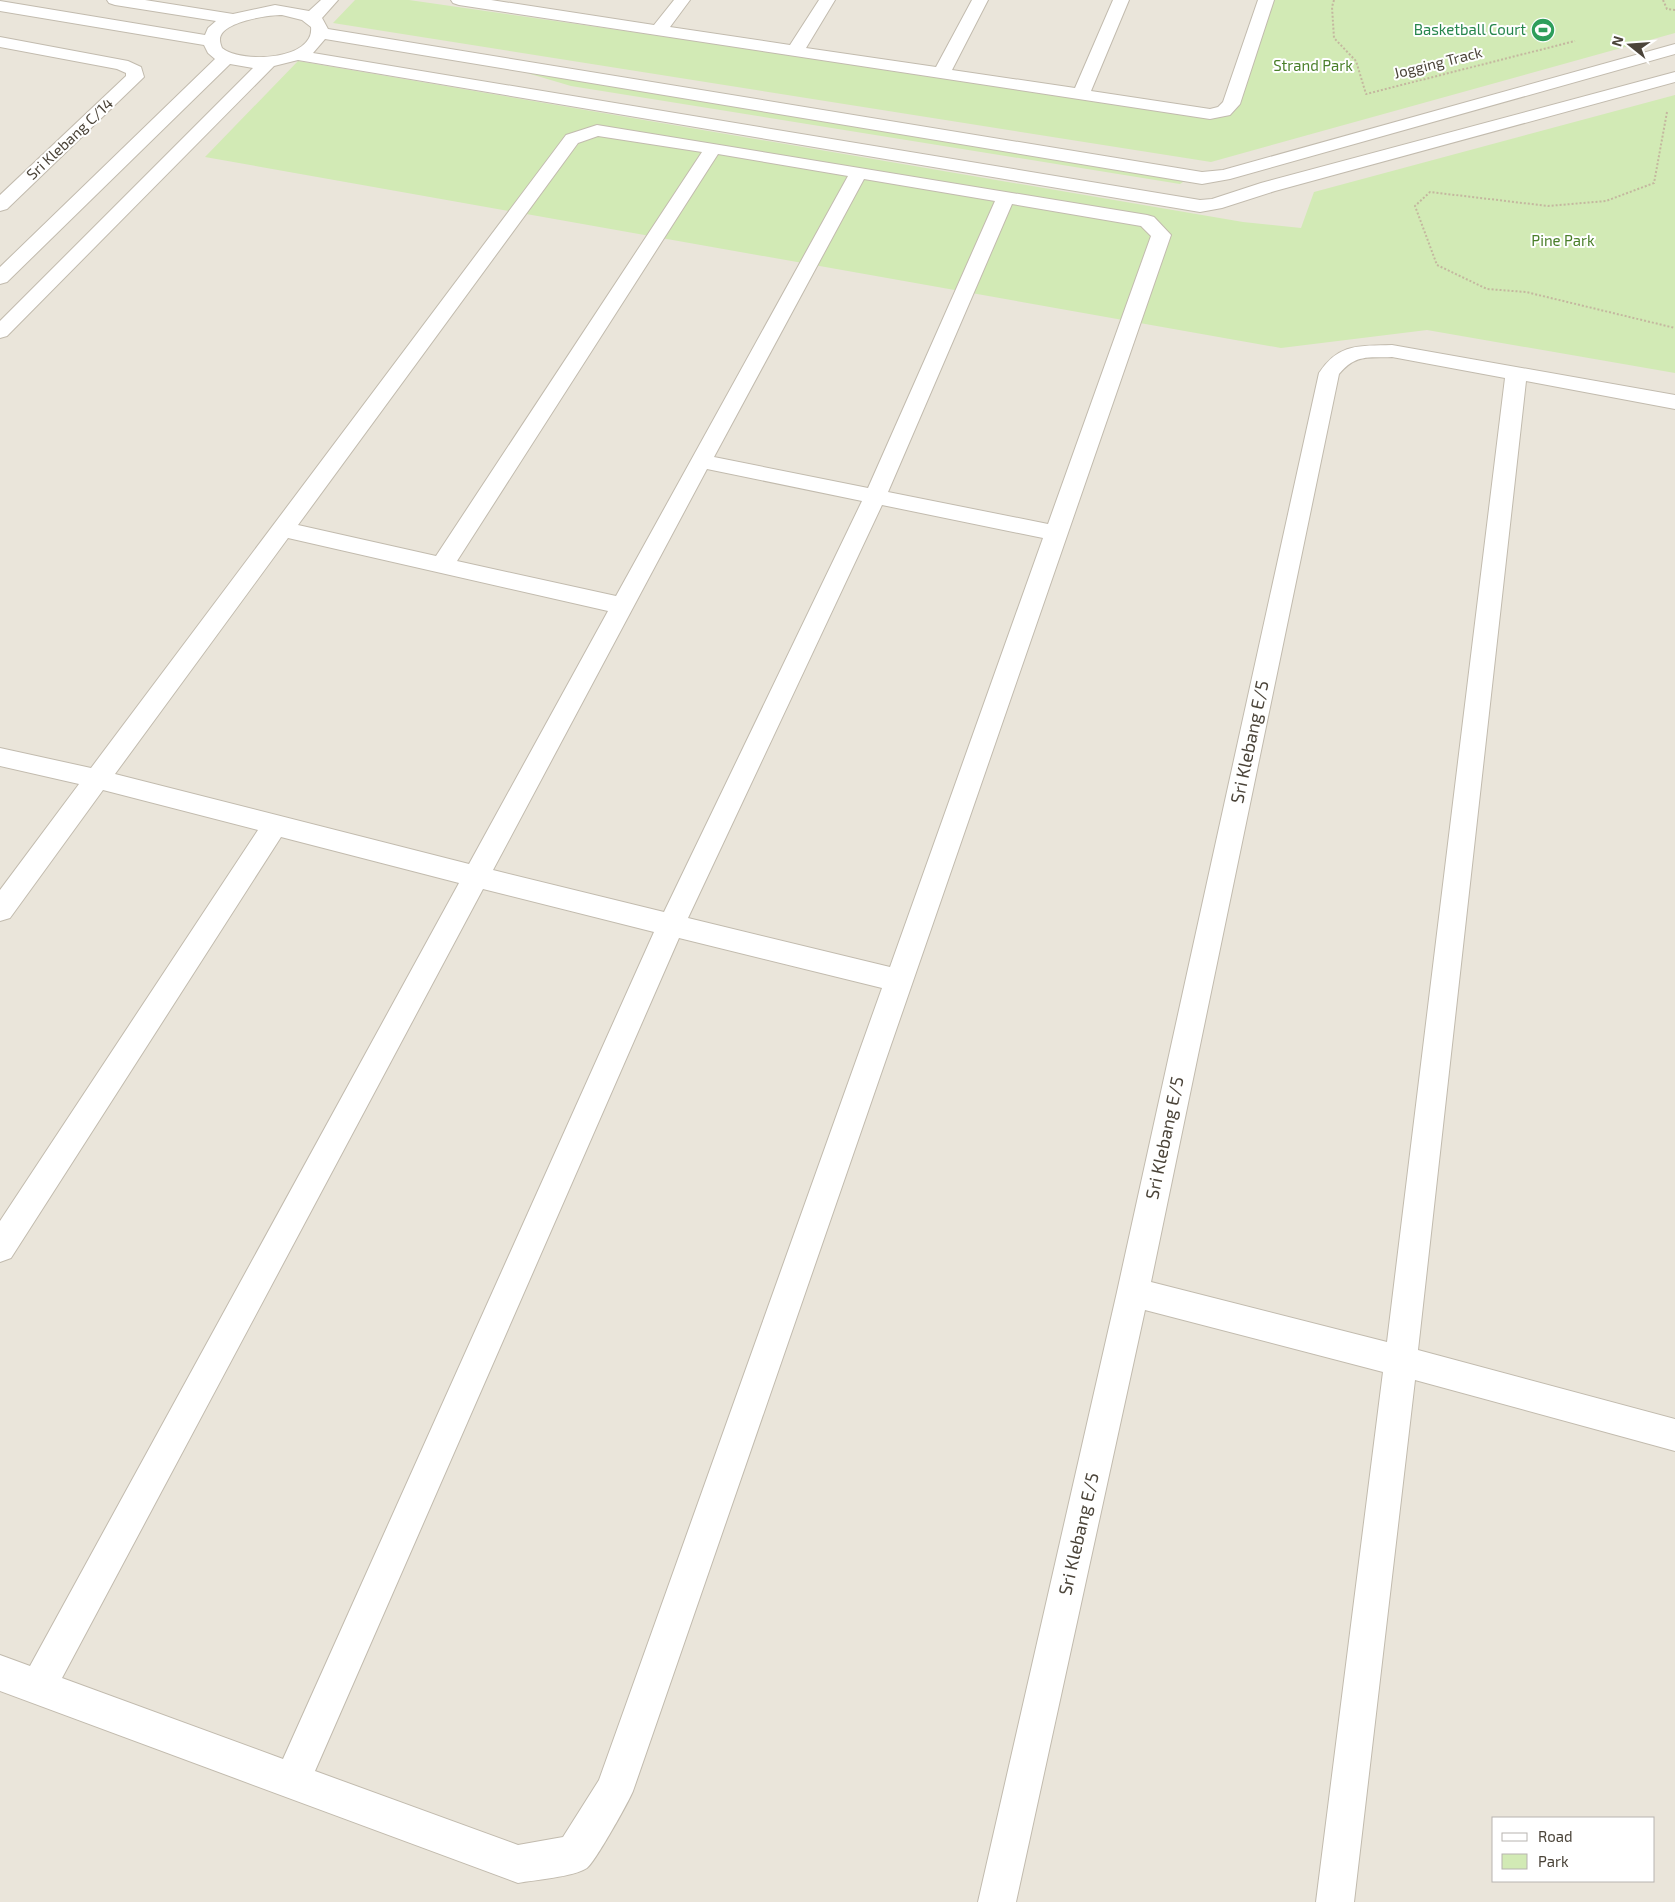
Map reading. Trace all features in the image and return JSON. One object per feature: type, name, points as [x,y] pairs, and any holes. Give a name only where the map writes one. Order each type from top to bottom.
[{"type":"street","points":[[115,0],[232,19]]},
{"type":"street","points":[[211,41],[218,53],[226,58],[245,62],[269,62],[296,55],[317,41],[316,25],[330,0]]},
{"type":"street","points":[[460,0],[522,5],[659,30],[1210,114],[1224,111],[1231,104],[1266,0]]},
{"type":"street","points":[[659,30],[682,0]]},
{"type":"street","points":[[794,51],[827,0]]},
{"type":"street","points":[[941,74],[980,0]]},
{"type":"street","points":[[1081,95],[1121,0]]},
{"type":"street","points":[[211,41],[214,33],[232,19],[280,5],[316,25],[1202,178],[1224,175],[1675,49]]},
{"type":"street","points":[[0,6],[211,41]]},
{"type":"street","name":"Sri Klebang C/14","points":[[0,42],[122,65],[135,71],[135,77],[130,84],[0,205]]},
{"type":"street","points":[[296,55],[1200,206],[1215,204],[1268,187],[1675,77]]},
{"type":"street","points":[[0,278],[226,58]]},
{"type":"street","points":[[0,332],[269,62]]},
{"type":"street","points":[[0,910],[572,139],[597,130],[713,148],[1147,221],[1161,235],[614,1791],[574,1854],[518,1864],[0,1673]]},
{"type":"street","points":[[443,564],[713,148]]},
{"type":"street","points":[[38,1687],[622,606],[859,172]]},
{"type":"street","points":[[292,1781],[672,925],[875,497],[1006,197]]},
{"type":"street","name":"Sri Klebang E/5","points":[[997,1902],[1133,1292],[1329,374],[1342,358],[1360,352],[1392,351],[1516,374]]},
{"type":"street","points":[[1335,1902],[1401,1361],[1516,374],[1675,402]]},
{"type":"street","points":[[701,461],[1056,533]]},
{"type":"street","points":[[282,529],[622,606]]},
{"type":"street","points":[[0,757],[97,779],[477,877],[899,981]]},
{"type":"street","points":[[0,1248],[275,825]]},
{"type":"street","points":[[1133,1292],[1401,1361],[1675,1435]]},
{"type":"path","name":"Jogging Track","points":[[1334,0],[1332,7],[1334,38],[1356,60],[1366,94],[1578,40]]},
{"type":"path","points":[[1662,0],[1667,9],[1675,10]]},
{"type":"path","points":[[1675,110],[1667,112],[1654,183],[1606,201],[1548,206],[1430,192],[1415,206],[1437,266],[1487,289],[1526,292],[1675,328]]},
{"type":"shaded area","points":[[0,0],[1675,0],[1675,1902],[0,1902]]},
{"type":"green space","name":"Strand Park","points":[[355,0],[409,0],[1222,116],[1266,0],[1675,0],[1675,33],[1211,162],[333,23]]},
{"type":"green space","name":"Pine Park","points":[[298,61],[1243,222],[1301,228],[1314,192],[1675,95],[1675,373],[1427,330],[1281,348],[205,157]]},
{"type":"green space","points":[[527,73],[1192,176],[1180,184],[571,86]]},
{"type":"place","name":"Basketball Court","points":[[1543,30]]}]
